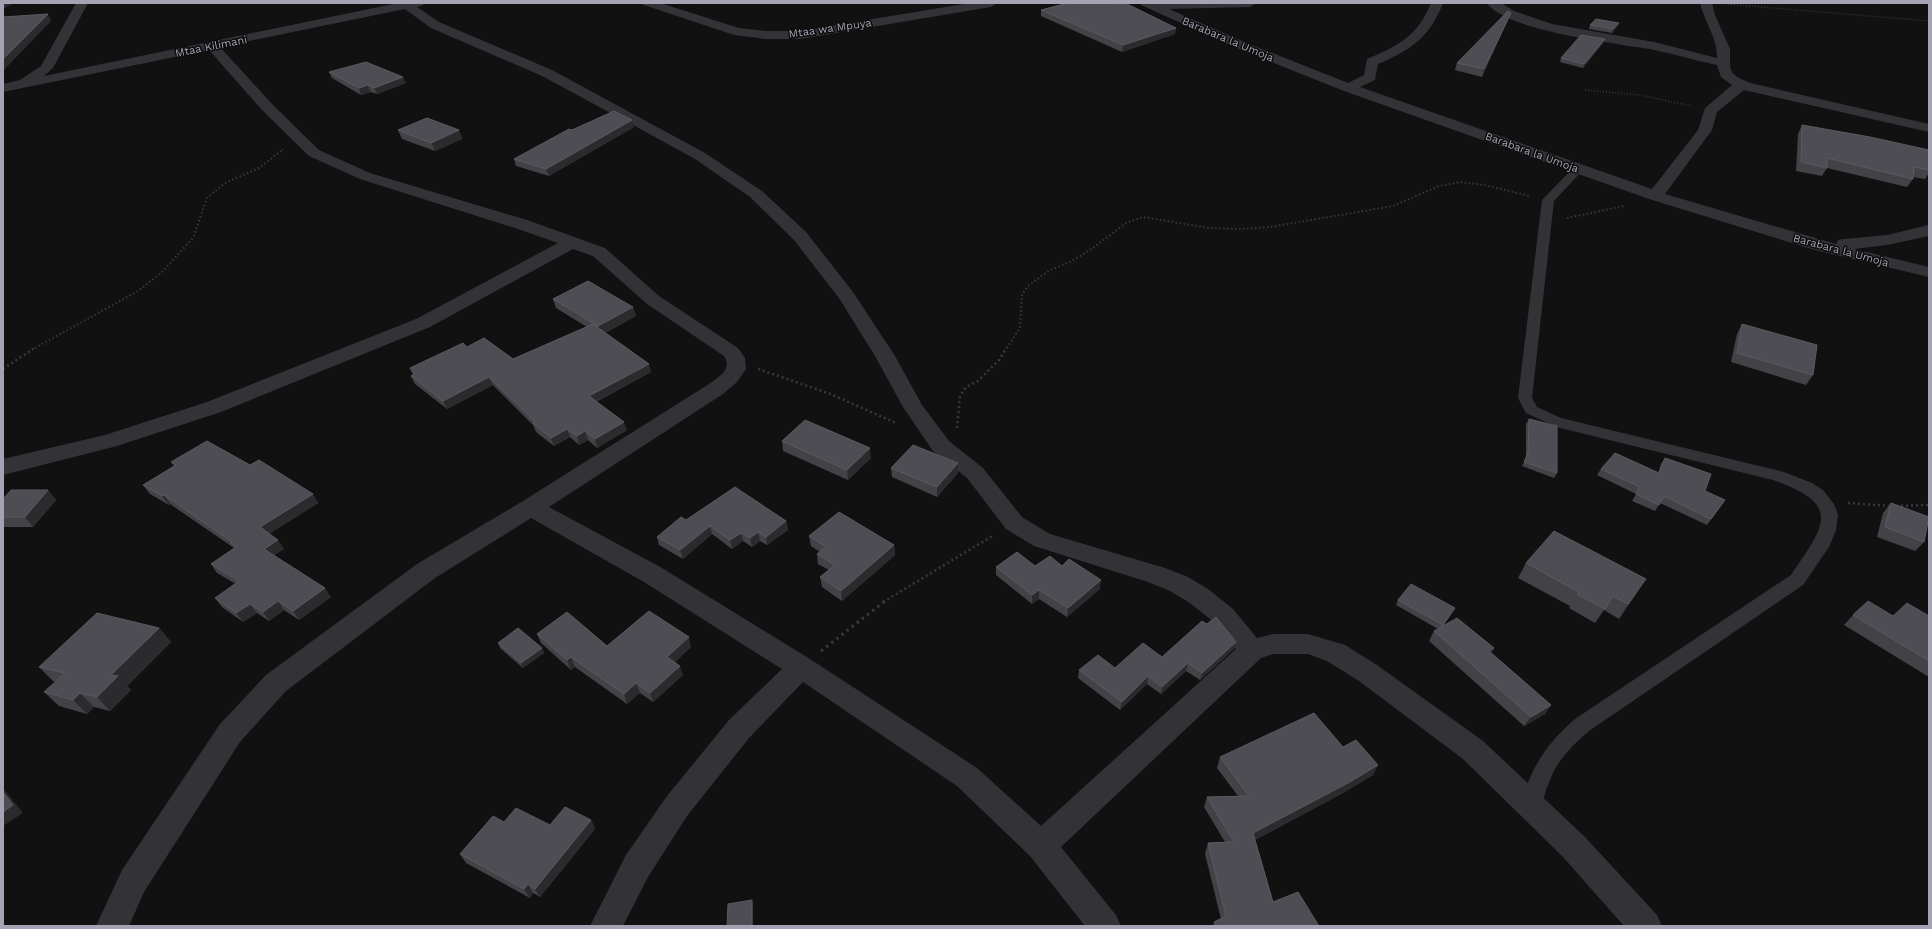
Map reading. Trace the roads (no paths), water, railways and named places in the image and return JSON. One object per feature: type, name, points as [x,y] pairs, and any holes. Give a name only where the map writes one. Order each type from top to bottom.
[{"type":"street","points":[[25,83],[46,68],[82,3]]},
{"type":"street","name":"Mtaa wa Mpuya","points":[[648,3],[738,32],[766,35],[800,35],[991,3]]},
{"type":"street","points":[[1148,5],[1250,3]]},
{"type":"street","points":[[1349,88],[1370,77],[1372,62],[1403,49],[1421,32],[1437,3]]},
{"type":"street","points":[[1493,3],[1504,12],[1548,27],[1655,47],[1723,63]]},
{"type":"street","points":[[1706,3],[1708,15],[1724,49],[1723,63],[1726,74],[1732,80],[1742,85],[1929,128]]},
{"type":"street","points":[[410,4],[435,25],[547,73],[700,156],[756,194],[800,236],[847,296],[885,356],[913,407],[941,446],[975,473],[1014,524],[1042,540],[1156,575],[1179,584],[1199,596],[1224,616],[1252,650]]},
{"type":"street","name":"Mtaa Kilimani","points":[[3,88],[410,4]]},
{"type":"street","name":"Barabara la Umoja","points":[[1148,5],[1238,44],[1349,88],[1435,117],[1655,196],[1821,246],[1929,272]]},
{"type":"street","points":[[112,926],[133,881],[230,733],[276,683],[426,571],[531,507],[716,389],[733,374],[738,364],[736,357],[731,352],[653,300],[599,252],[521,224],[365,176],[314,153],[267,107],[212,46]]},
{"type":"street","points":[[1655,196],[1705,130],[1710,110],[1742,85]]},
{"type":"street","points":[[1821,246],[1874,243],[1908,237],[1929,230]]},
{"type":"street","points":[[3,466],[108,441],[221,404],[423,323],[571,243]]},
{"type":"street","points":[[531,507],[654,575],[801,667],[967,777],[1041,846],[1104,926]]},
{"type":"street","points":[[1041,846],[1252,650],[1272,644],[1308,644],[1336,653],[1368,673],[1473,750],[1574,847],[1646,926]]},
{"type":"street","points":[[606,926],[637,866],[677,806],[739,729],[801,667]]},
{"type":"lane","points":[[1531,806],[1538,781],[1549,759],[1562,742],[1582,725],[1797,580],[1821,546],[1830,520],[1826,502],[1815,491],[1797,481],[1764,471],[1556,422],[1531,410],[1525,398],[1539,282],[1544,223],[1548,200],[1579,168]]}]
